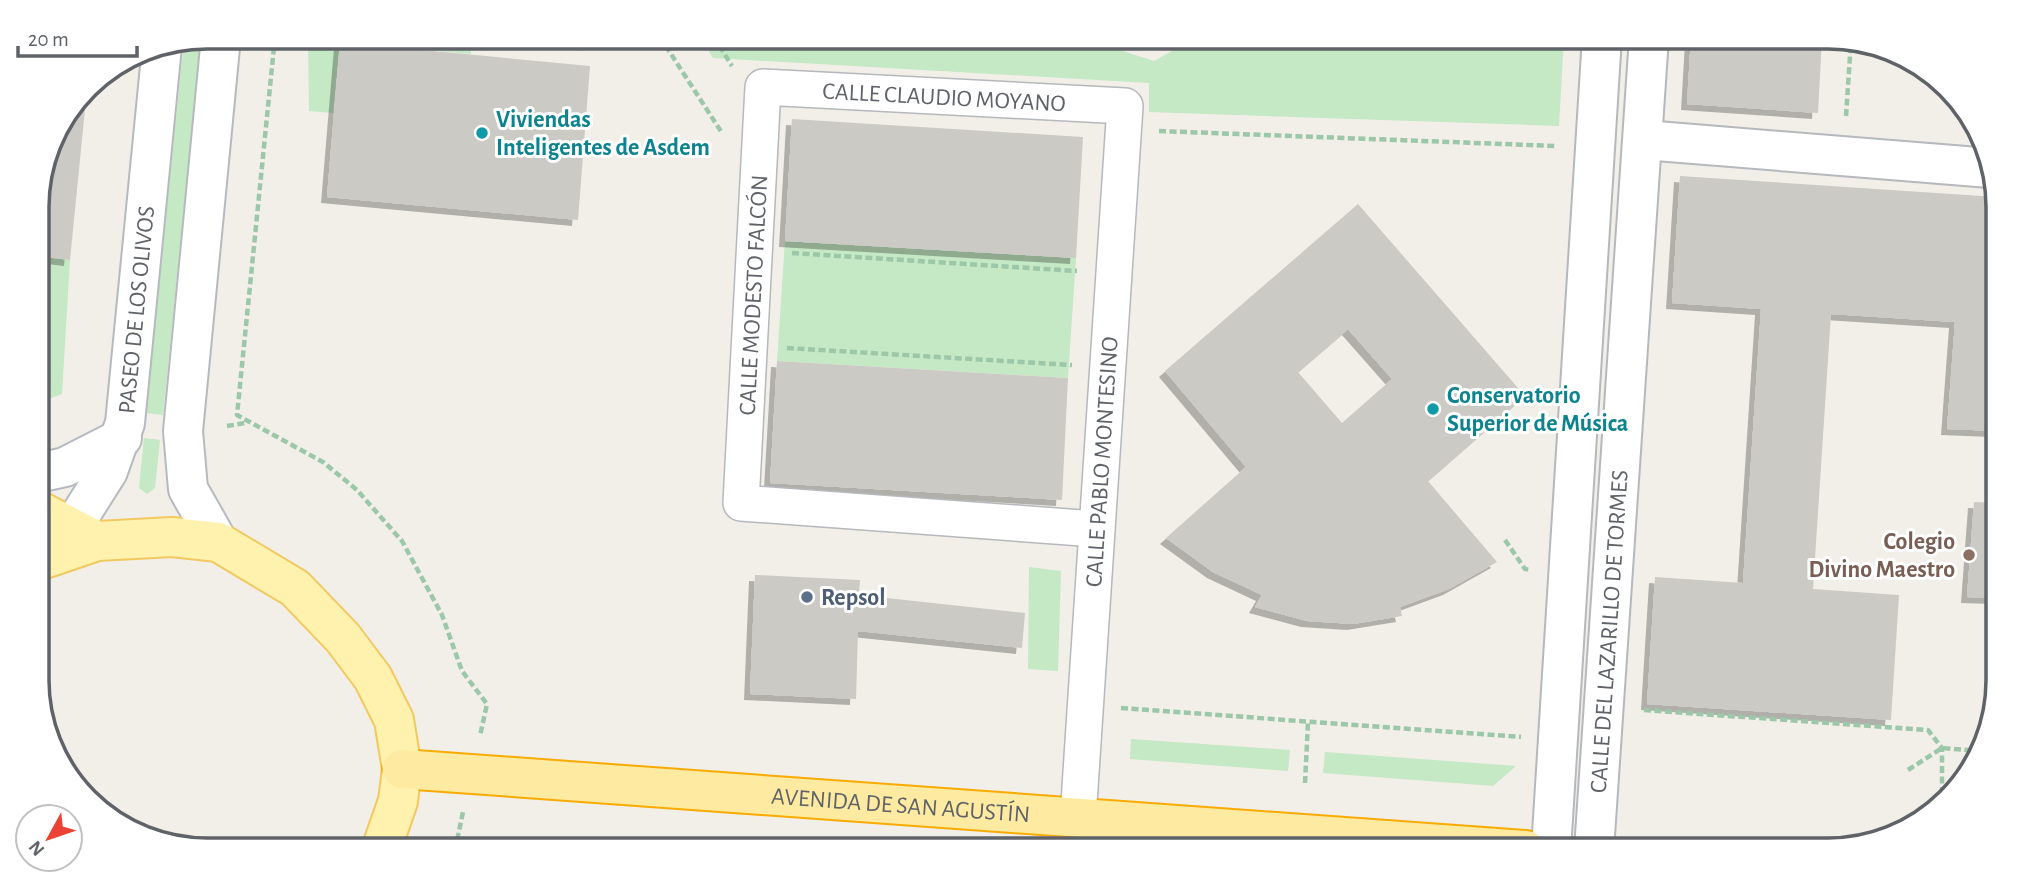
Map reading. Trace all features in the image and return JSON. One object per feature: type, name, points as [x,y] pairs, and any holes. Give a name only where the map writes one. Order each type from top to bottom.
[{"type":"highway","name":"AVENIDA DE SAN AGUSTÍN","points":[[402,769],[1358,838]]},
{"type":"main road","points":[[49,525],[65,547],[172,537],[218,542],[295,588],[343,638],[373,678],[394,720],[402,769],[398,801],[385,838]]},
{"type":"street","points":[[218,542],[188,489],[183,431],[220,49]]},
{"type":"street","name":"CALLE DEL LAZARILLO DE TORMES","points":[[1552,838],[1601,49]]},
{"type":"street","name":"CALLE DEL LAZARILLO DE TORMES","points":[[1595,838],[1649,49]]},
{"type":"street","name":"PASEO DE LOS OLIVOS","points":[[65,547],[108,471],[122,438],[161,56]]},
{"type":"street","name":"CALLE MODESTO FALCÓN","points":[[763,88],[741,503],[1096,529]]},
{"type":"street","name":"CALLE CLAUDIO MOYANO","points":[[763,88],[1124,118]]},
{"type":"street","name":"CALLE PABLO MONTESINO","points":[[1078,818],[1124,118]]},
{"type":"street","points":[[1644,140],[1981,166]]},
{"type":"street","points":[[49,471],[65,467],[122,438]]},
{"type":"path","points":[[274,49],[237,415],[246,423],[323,462],[357,489],[401,541],[442,615],[462,671],[487,704],[481,732]]},
{"type":"path","points":[[668,49],[725,138],[761,148]]},
{"type":"path","points":[[1846,115],[1850,50]]},
{"type":"path","points":[[1124,118],[1563,146]]},
{"type":"path","points":[[756,252],[1113,274]]},
{"type":"path","points":[[751,346],[1107,368]]},
{"type":"path","points":[[227,426],[246,423]]},
{"type":"path","points":[[1505,540],[1525,569],[1538,573]]},
{"type":"path","points":[[1085,705],[1528,738]]},
{"type":"path","points":[[1639,709],[1928,730],[1942,748],[1942,789]]},
{"type":"path","points":[[1305,783],[1307,722]]},
{"type":"path","points":[[1908,769],[1942,748],[1970,750]]},
{"type":"path","points":[[457,838],[462,815]]},
{"type":"green space","points":[[200,49],[163,415],[146,413],[183,51]]},
{"type":"green space","points":[[308,49],[339,49],[333,113],[309,111]]},
{"type":"green space","points":[[416,49],[471,49],[471,54]]},
{"type":"green space","points":[[707,49],[1116,49],[1154,61],[1176,49],[1563,49],[1559,126],[1149,112],[1149,83],[713,58]]},
{"type":"green space","points":[[785,241],[1076,258],[1068,378],[777,361]]},
{"type":"green space","points":[[49,257],[70,260],[62,394],[49,399]]},
{"type":"green space","points":[[144,438],[160,440],[155,488],[147,494],[139,488]]},
{"type":"green space","points":[[1029,567],[1061,571],[1058,671],[1028,669]]},
{"type":"green space","points":[[1131,739],[1290,750],[1288,771],[1130,759]]},
{"type":"green space","points":[[1325,752],[1516,766],[1493,786],[1323,773]]},
{"type":"building","name":"Viviendas Inteligentes de Asdem","points":[[339,49],[413,49],[590,66],[578,220],[327,197]]},
{"type":"building","points":[[1690,49],[1821,49],[1818,113],[1687,104]]},
{"type":"building","points":[[85,107],[70,260],[49,257],[49,196],[54,166],[61,146]]},
{"type":"building","points":[[792,119],[1083,137],[1076,258],[785,241]]},
{"type":"building","points":[[1680,176],[1985,196],[1986,431],[1947,429],[1955,322],[1831,314],[1813,589],[1899,595],[1891,720],[1647,704],[1655,577],[1743,583],[1761,309],[1672,303]]},
{"type":"building","name":"Conservatorio Superior de Música","points":[[1358,204],[1525,396],[1428,481],[1497,562],[1449,589],[1400,607],[1402,616],[1353,624],[1307,621],[1255,607],[1262,595],[1213,572],[1166,538],[1246,467],[1165,371]],"holes":[[[1348,329],[1392,379],[1342,423],[1298,372]]]},
{"type":"building","points":[[777,361],[1068,378],[1062,500],[770,483]]},
{"type":"building","points":[[1974,502],[1986,502],[1986,598],[1967,597]]},
{"type":"building","points":[[755,575],[860,580],[859,595],[1025,613],[1022,648],[858,631],[856,699],[750,694]]},
{"type":"place","name":"Viviendas Inteligentes de Asdem","points":[[482,133]]},
{"type":"place","name":"Conservatorio Superior de Música","points":[[1433,409]]},
{"type":"place","name":"Colegio Divino Maestro","points":[[1969,555]]},
{"type":"place","name":"Repsol","points":[[807,597]]}]
